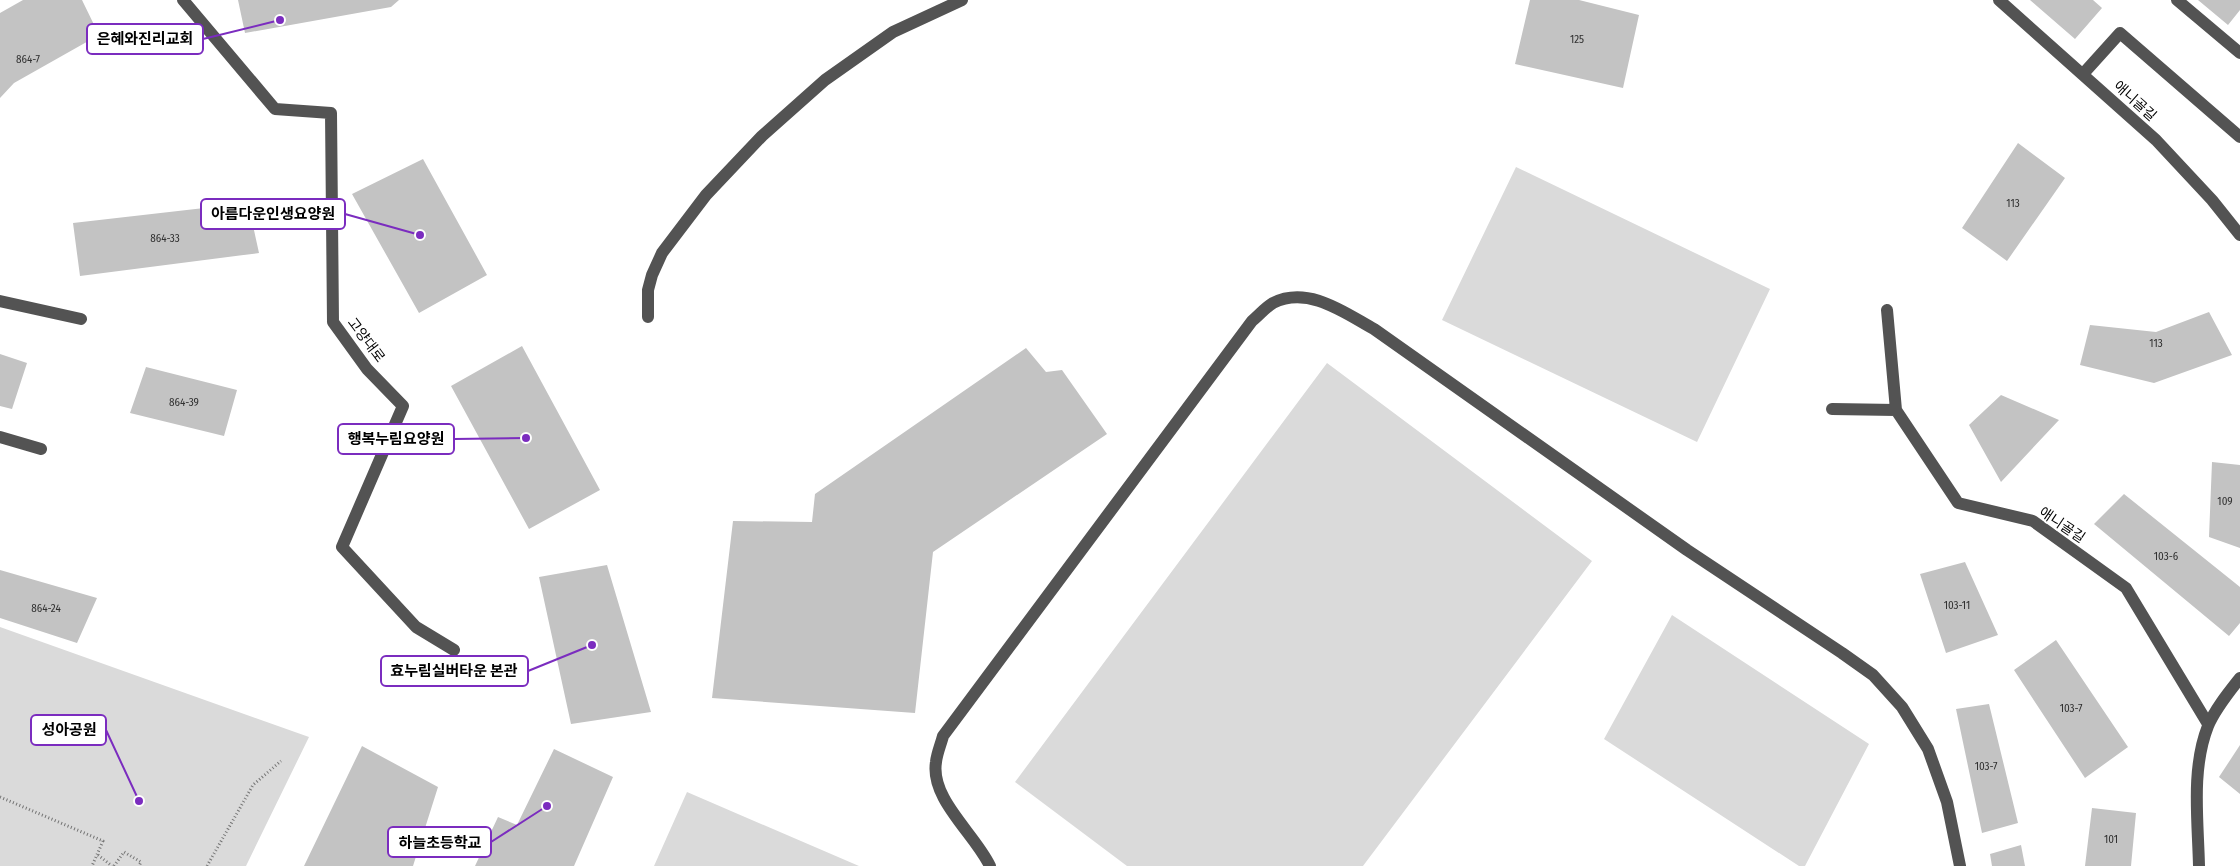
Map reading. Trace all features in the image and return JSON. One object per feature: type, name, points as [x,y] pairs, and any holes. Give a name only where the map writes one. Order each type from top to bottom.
[{"type":"street","name":"고양대로","points":[[183,0],[275,110],[331,113],[333,322],[367,369],[403,406],[342,547],[416,627],[454,650]]},
{"type":"street","points":[[648,317],[648,290],[662,252],[706,195],[762,136],[825,80],[893,32],[962,0]]},
{"type":"street","name":"애니골길","points":[[1999,0],[2156,140],[2239,230]]},
{"type":"street","points":[[2177,0],[2240,52]]},
{"type":"street","points":[[2083,74],[2120,33],[2240,137]]},
{"type":"street","points":[[990,866],[983,851],[938,788],[936,763],[943,736],[1252,321],[1272,304],[1296,296],[1331,305],[1374,330],[1687,550],[1873,675],[1902,707],[1928,749],[1947,802],[1960,866]]},
{"type":"street","points":[[0,301],[81,319]]},
{"type":"street","points":[[1832,409],[1896,410],[1887,310]]},
{"type":"street","name":"애니골길","points":[[1896,410],[1958,502],[2033,521],[2126,588],[2208,724]]},
{"type":"street","points":[[0,437],[41,449]]},
{"type":"street","points":[[2199,866],[2197,777],[2203,743],[2208,724],[2240,678]]},
{"type":"path","points":[[207,866],[253,785],[281,760]]},
{"type":"path","points":[[0,797],[103,841],[92,866]]},
{"type":"path","points":[[98,854],[113,866],[124,852],[141,862],[139,866]]},
{"type":"shaded area","points":[[1516,167],[1770,289],[1697,442],[1442,320]]},
{"type":"shaded area","points":[[1327,363],[1592,561],[1363,866],[1127,866],[1015,782]]},
{"type":"shaded area","points":[[1672,615],[1869,744],[1805,866],[1799,866],[1604,739]]},
{"type":"shaded area","points":[[0,627],[309,737],[246,866],[0,866]]},
{"type":"shaded area","points":[[687,792],[859,866],[654,866]]},
{"type":"building","points":[[23,0],[82,0],[99,35],[14,83],[0,98],[0,13]]},
{"type":"building","points":[[238,0],[399,0],[391,7],[245,33]]},
{"type":"building","points":[[1530,0],[1579,0],[1639,15],[1623,88],[1515,64]]},
{"type":"building","points":[[2030,0],[2093,0],[2102,8],[2075,39]]},
{"type":"building","points":[[2198,0],[2240,0],[2240,10],[2228,25]]},
{"type":"building","points":[[2018,143],[2065,178],[2007,261],[1962,228]]},
{"type":"building","points":[[423,159],[487,275],[419,313],[352,194]]},
{"type":"building","points":[[248,203],[259,253],[80,276],[73,223]]},
{"type":"building","points":[[2209,312],[2232,355],[2154,383],[2080,365],[2090,325],[2156,332]]},
{"type":"building","points":[[522,346],[600,490],[529,529],[451,386]]},
{"type":"building","points":[[1026,348],[1046,372],[1062,370],[1107,434],[933,552],[915,713],[712,698],[733,521],[812,522],[815,494]]},
{"type":"building","points":[[0,354],[27,363],[12,409],[0,406]]},
{"type":"building","points":[[146,367],[237,390],[224,436],[130,413]]},
{"type":"building","points":[[2001,395],[2059,420],[2001,482],[1969,425]]},
{"type":"building","points":[[2212,462],[2240,465],[2240,548],[2209,537]]},
{"type":"building","points":[[2124,494],[2240,587],[2240,623],[2229,636],[2094,524]]},
{"type":"building","points":[[1965,562],[1998,635],[1946,653],[1920,574]]},
{"type":"building","points":[[607,565],[651,712],[571,724],[539,577]]},
{"type":"building","points":[[0,570],[97,598],[77,643],[0,618]]},
{"type":"building","points":[[2056,640],[2128,747],[2085,778],[2014,670]]},
{"type":"building","points":[[1989,704],[2018,823],[1982,833],[1956,709]]},
{"type":"building","points":[[2240,745],[2240,794],[2219,777]]},
{"type":"building","points":[[362,746],[438,787],[413,866],[304,866]]},
{"type":"building","points":[[554,749],[613,777],[574,866],[475,866],[498,817],[517,825]]},
{"type":"building","points":[[2092,808],[2136,813],[2131,866],[2085,866]]},
{"type":"building","points":[[2021,845],[2025,866],[1992,866],[1990,854]]},
{"type":"place","name":"은혜와진리교회","points":[[280,20]]},
{"type":"place","name":"아름다운인생요양원","points":[[420,235]]},
{"type":"place","name":"행복누림요양원","points":[[526,438]]},
{"type":"place","name":"효누림실버타운 본관","points":[[592,645]]},
{"type":"place","name":"성아공원","points":[[139,801]]},
{"type":"place","name":"하늘초등학교","points":[[547,806]]}]
